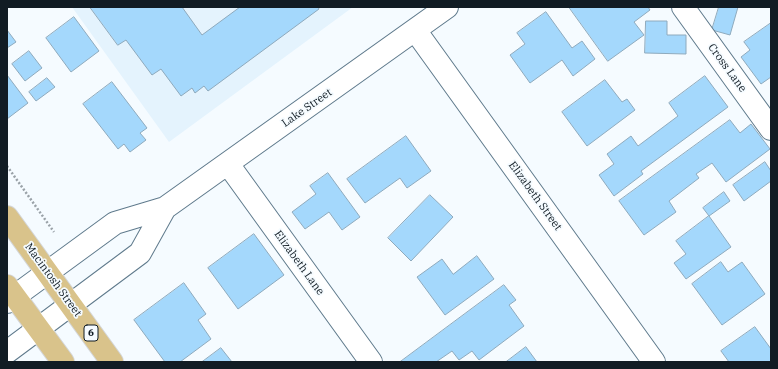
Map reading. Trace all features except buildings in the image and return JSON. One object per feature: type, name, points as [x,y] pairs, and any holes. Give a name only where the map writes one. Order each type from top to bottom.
[{"type":"main road","name":"Macintosh Street","points":[[7,217],[112,362]]},
{"type":"main road","points":[[10,295],[38,328],[63,362]]},
{"type":"street","name":"Lake Street","points":[[10,295],[47,273],[115,223],[165,208],[447,7]]},
{"type":"street","name":"Cross Lane","points":[[683,7],[771,129]]},
{"type":"street","name":"Elizabeth Street","points":[[415,30],[654,362]]},
{"type":"street","name":"Elizabeth Lane","points":[[228,164],[370,362]]},
{"type":"street","name":"Lake Street","points":[[7,352],[140,253],[165,208]]},
{"type":"path","points":[[7,166],[54,232]]},
{"type":"shaded area","points":[[72,7],[353,7],[169,142]]}]
